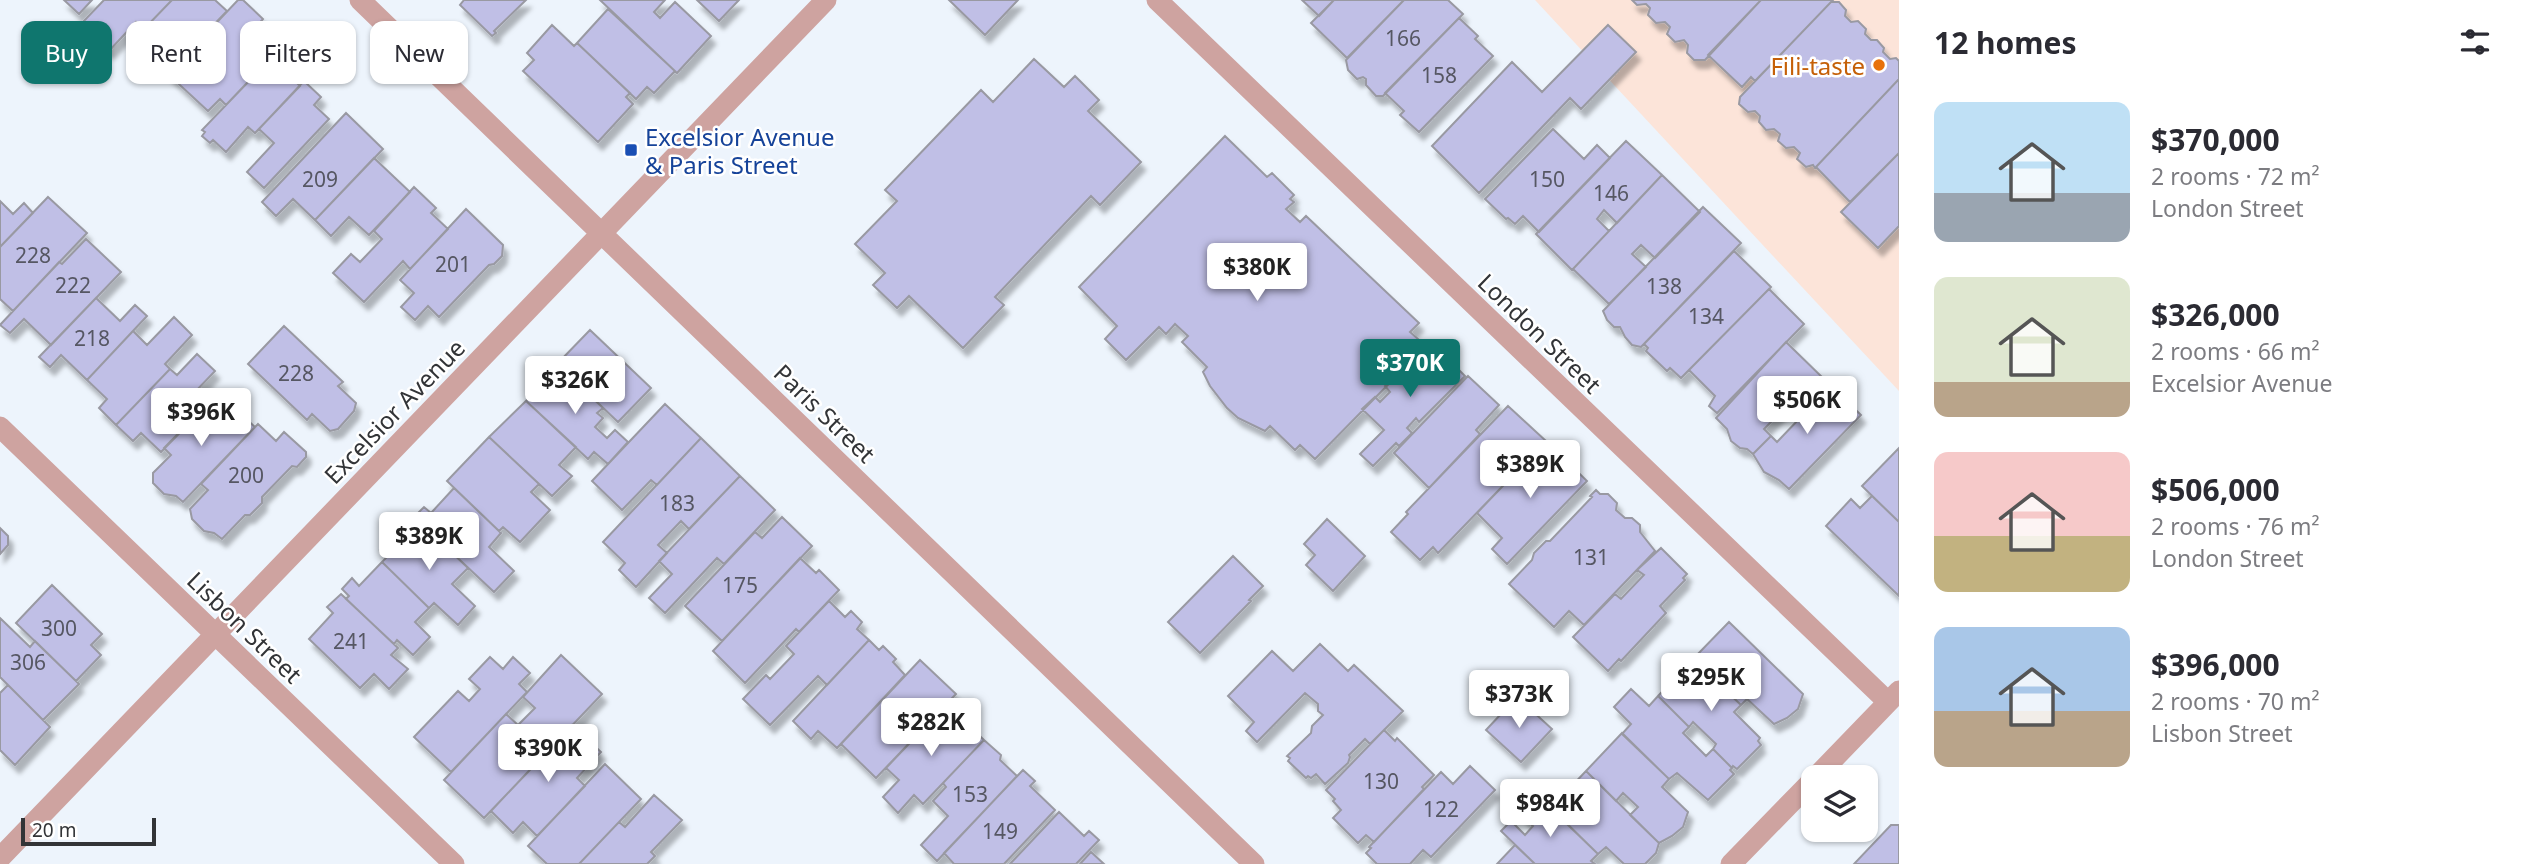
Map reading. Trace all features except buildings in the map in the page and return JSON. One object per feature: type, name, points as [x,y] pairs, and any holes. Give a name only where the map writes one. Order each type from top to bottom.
[{"type":"street","name":"Paris Street","points":[[360,0],[1254,864]]},
{"type":"street","name":"Excelsior Avenue","points":[[0,858],[826,0]]},
{"type":"street","name":"London Street","points":[[1157,0],[1893,697]]},
{"type":"street","name":"Lisbon Street","points":[[0,426],[454,864]]},
{"type":"street","points":[[1827,765],[1893,697]]},
{"type":"street","points":[[1731,864],[1801,791]]},
{"type":"shaded area","points":[[1535,0],[1899,0],[1899,391],[1773,256]]},
{"type":"place","name":"Fili-taste","points":[[1879,65]]},
{"type":"place","name":"Excelsior Avenue & Paris Street","points":[[631,150]]}]
